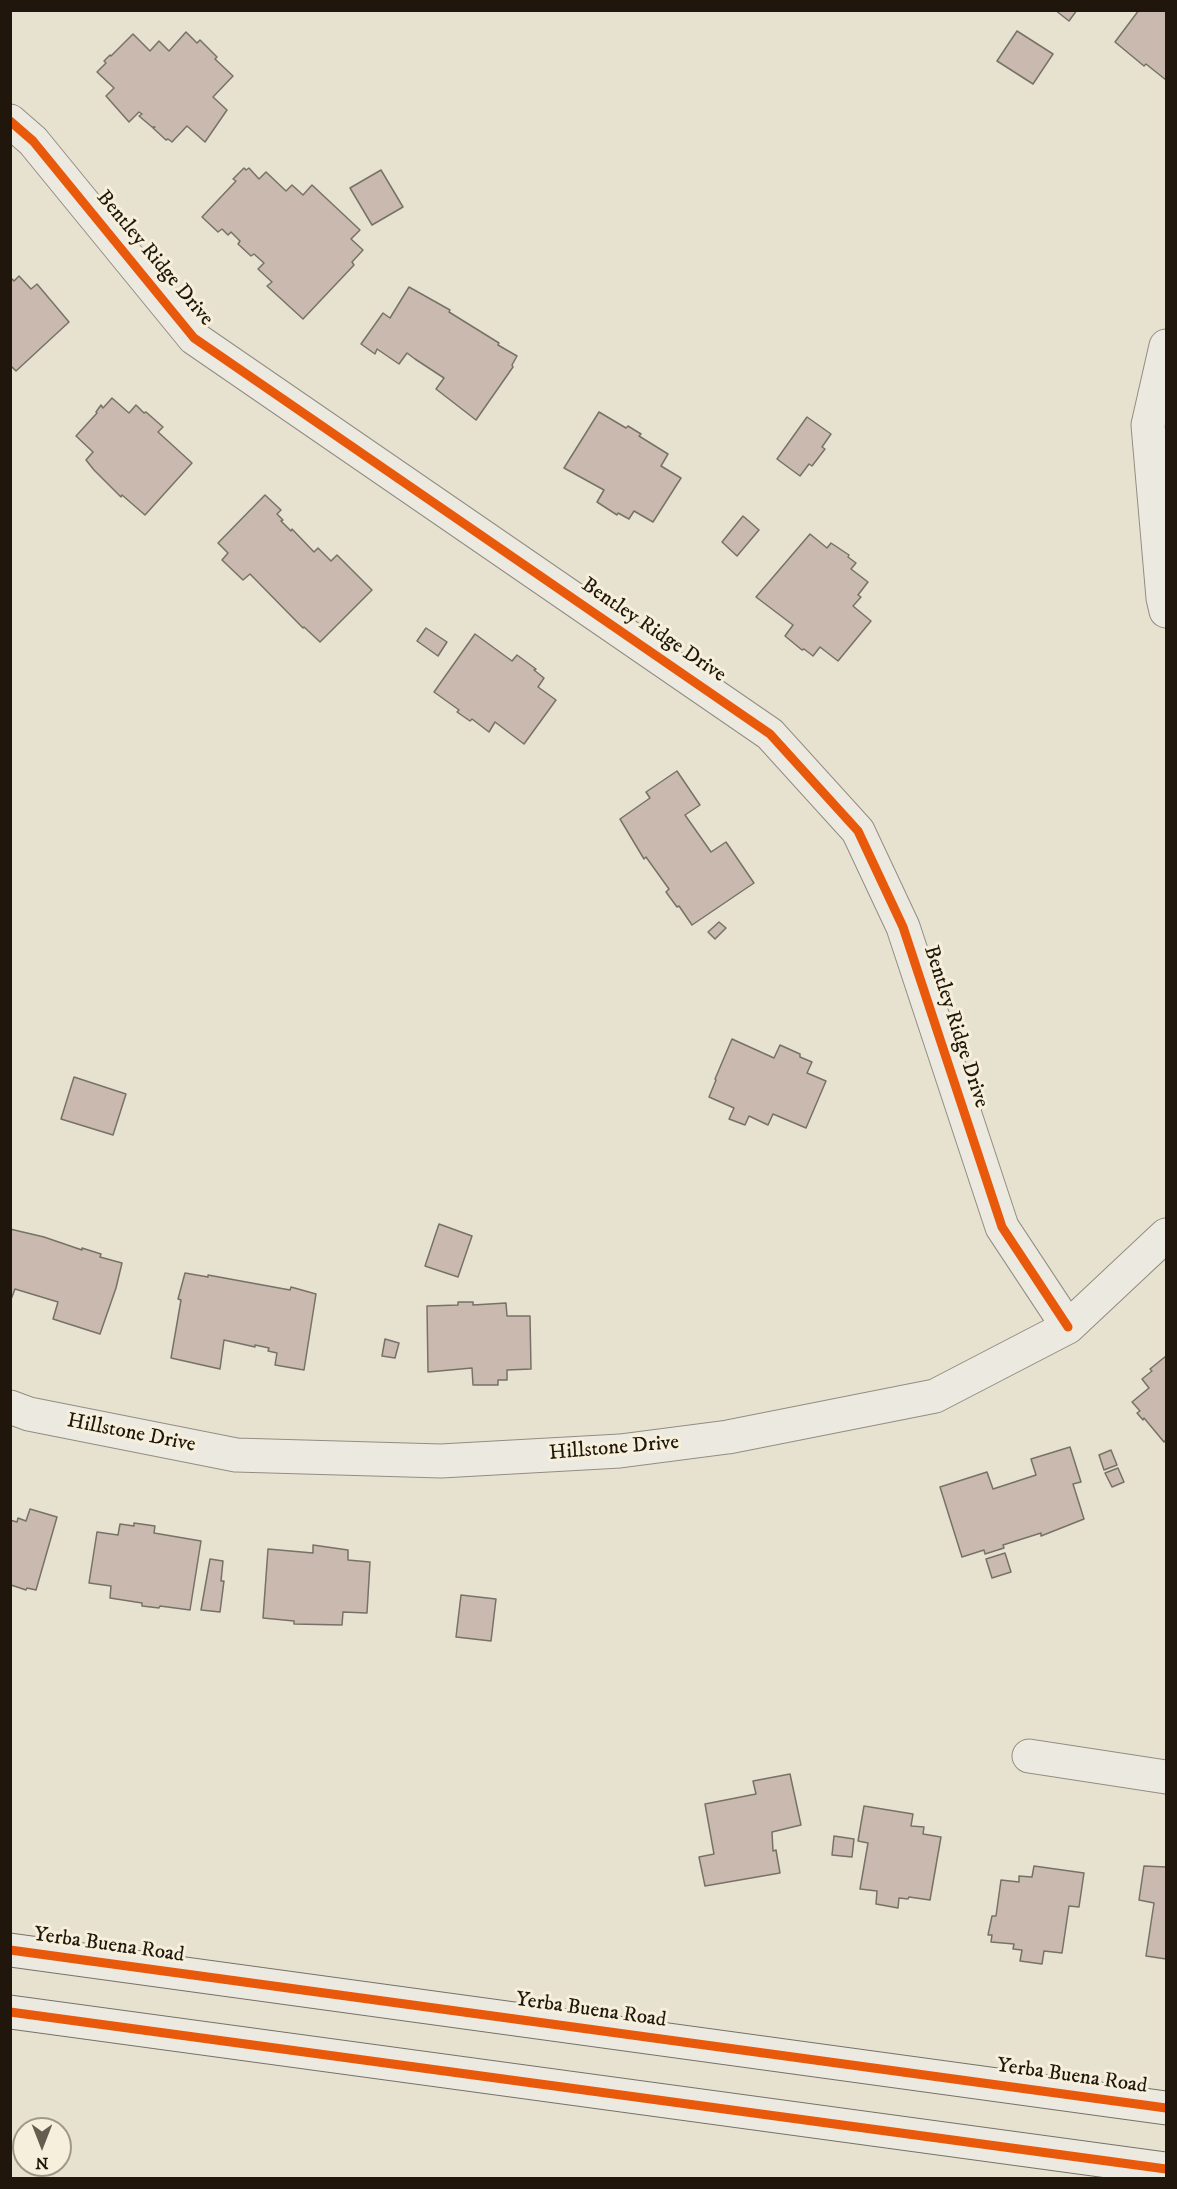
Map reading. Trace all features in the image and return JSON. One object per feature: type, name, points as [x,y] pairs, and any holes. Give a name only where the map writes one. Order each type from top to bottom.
[{"type":"street","name":"Bentley Ridge Drive","points":[[10,122],[33,141],[194,338],[770,734],[858,831],[903,927],[1002,1227],[1068,1328]]},
{"type":"street","points":[[1167,346],[1148,424],[1163,598],[1167,611]]},
{"type":"street","name":"Hillstone Drive","points":[[10,1407],[29,1414],[236,1455],[441,1461],[620,1451],[728,1437],[935,1396],[1068,1328],[1167,1235]]},
{"type":"street","points":[[1029,1756],[1167,1777]]},
{"type":"street","name":"Yerba Buena Road","points":[[10,1950],[1167,2108]]},
{"type":"street","points":[[10,2012],[1167,2169]]},
{"type":"building","points":[[1055,10],[1077,10],[1069,21]]},
{"type":"building","points":[[1139,10],[1166,10],[1166,80],[1146,64],[1144,66],[1115,42]]},
{"type":"building","points":[[1017,31],[1053,54],[1033,84],[997,61]]},
{"type":"building","points":[[186,32],[197,43],[200,40],[233,76],[213,97],[227,110],[205,142],[187,126],[172,142],[166,140],[153,128],[155,127],[139,116],[142,114],[139,112],[129,122],[106,96],[114,88],[97,72],[106,63],[104,61],[133,34],[150,51],[159,41],[169,51]]},
{"type":"building","points":[[244,168],[246,170],[249,168],[259,179],[266,172],[286,191],[292,185],[303,195],[312,185],[360,230],[351,239],[363,250],[352,262],[354,265],[303,319],[267,286],[272,282],[258,269],[264,263],[254,254],[251,256],[238,244],[240,241],[231,232],[228,235],[222,229],[218,232],[202,217],[236,181],[233,179]]},
{"type":"building","points":[[381,170],[403,207],[372,225],[350,188]]},
{"type":"building","points":[[19,276],[31,289],[37,284],[69,322],[16,371],[10,365],[10,277],[14,281]]},
{"type":"building","points":[[409,287],[450,310],[449,312],[517,356],[513,367],[476,420],[436,389],[444,378],[407,353],[399,364],[377,349],[375,354],[361,344],[383,313],[390,318]]},
{"type":"building","points":[[112,398],[129,413],[136,405],[144,413],[146,412],[163,427],[158,432],[192,463],[145,515],[122,495],[121,497],[94,470],[86,460],[93,452],[76,436],[97,413],[101,405],[103,408]]},
{"type":"building","points":[[599,412],[626,428],[628,426],[641,434],[639,436],[668,454],[661,466],[681,478],[653,522],[634,511],[629,519],[618,513],[617,515],[597,502],[604,490],[564,468]]},
{"type":"building","points":[[807,417],[831,434],[822,447],[825,449],[812,466],[809,464],[800,476],[777,459]]},
{"type":"building","points":[[265,495],[281,510],[277,514],[283,520],[281,521],[314,552],[318,548],[331,561],[337,555],[372,590],[320,642],[303,628],[250,574],[243,580],[222,560],[228,553],[218,543]]},
{"type":"building","points":[[743,516],[759,530],[737,556],[722,542]]},
{"type":"building","points":[[810,534],[827,548],[831,543],[849,555],[848,557],[856,563],[851,569],[868,582],[858,595],[861,597],[853,606],[871,621],[838,661],[820,647],[813,656],[804,649],[802,650],[785,636],[793,625],[756,597]]},
{"type":"building","points":[[426,628],[447,642],[438,656],[417,641]]},
{"type":"building","points":[[475,634],[512,661],[517,655],[536,669],[534,670],[544,678],[538,687],[556,700],[524,744],[495,722],[489,732],[472,719],[470,721],[457,712],[459,710],[434,692]]},
{"type":"building","points":[[677,771],[700,805],[685,815],[711,852],[726,842],[754,883],[692,925],[666,892],[669,889],[646,857],[644,859],[620,819],[650,798],[646,792]]},
{"type":"building","points":[[719,922],[726,928],[715,939],[708,932]]},
{"type":"building","points":[[732,1039],[774,1058],[780,1045],[812,1062],[807,1073],[826,1081],[806,1128],[773,1114],[768,1125],[749,1116],[745,1125],[729,1119],[734,1108],[709,1097]]},
{"type":"building","points":[[74,1077],[126,1094],[113,1135],[61,1119]]},
{"type":"building","points":[[439,1224],[472,1236],[458,1277],[425,1266]]},
{"type":"building","points":[[10,1229],[44,1237],[82,1250],[82,1248],[101,1254],[100,1257],[122,1263],[100,1334],[53,1319],[58,1302],[15,1289],[10,1302]]},
{"type":"building","points":[[185,1273],[290,1290],[291,1287],[316,1294],[304,1370],[275,1365],[277,1353],[268,1351],[269,1348],[224,1340],[220,1369],[171,1358],[181,1300],[178,1299]]},
{"type":"building","points":[[458,1302],[473,1302],[473,1305],[506,1303],[507,1316],[530,1316],[531,1369],[507,1370],[507,1380],[498,1380],[498,1385],[473,1385],[472,1368],[428,1372],[427,1306],[458,1305]]},
{"type":"building","points":[[385,1339],[399,1343],[395,1358],[382,1356]]},
{"type":"building","points":[[1166,1356],[1166,1440],[1164,1442],[1137,1413],[1140,1411],[1132,1402],[1149,1388],[1142,1379]]},
{"type":"building","points":[[1070,1447],[1081,1482],[1073,1484],[1084,1519],[1041,1536],[1041,1533],[1003,1545],[1004,1548],[985,1554],[984,1550],[962,1557],[940,1487],[987,1472],[993,1489],[1036,1475],[1031,1459]]},
{"type":"building","points":[[1111,1450],[1117,1465],[1104,1470],[1099,1455]]},
{"type":"building","points":[[1118,1468],[1124,1482],[1112,1487],[1105,1473]]},
{"type":"building","points":[[30,1509],[57,1517],[36,1590],[27,1588],[26,1590],[11,1585],[10,1582],[10,1520],[17,1522],[18,1518],[26,1521]]},
{"type":"building","points":[[134,1523],[155,1526],[154,1533],[201,1541],[190,1610],[142,1606],[142,1603],[110,1598],[111,1586],[89,1583],[97,1532],[118,1535],[120,1524],[134,1526]]},
{"type":"building","points":[[313,1545],[348,1550],[348,1560],[370,1562],[367,1613],[343,1612],[342,1625],[294,1624],[294,1621],[263,1618],[268,1549],[313,1553]]},
{"type":"building","points":[[1005,1553],[1011,1572],[992,1578],[986,1559]]},
{"type":"building","points":[[210,1559],[223,1561],[221,1581],[224,1581],[220,1612],[201,1610]]},
{"type":"building","points":[[461,1595],[496,1599],[491,1641],[456,1637]]},
{"type":"building","points":[[790,1774],[801,1825],[772,1832],[773,1851],[776,1850],[780,1873],[705,1886],[699,1857],[714,1854],[705,1804],[756,1794],[753,1781]]},
{"type":"building","points":[[864,1806],[913,1814],[911,1826],[924,1827],[923,1834],[941,1837],[930,1900],[899,1898],[898,1908],[876,1904],[877,1891],[860,1889],[868,1843],[858,1841]]},
{"type":"building","points":[[834,1836],[854,1839],[852,1857],[832,1855]]},
{"type":"building","points":[[1034,1866],[1084,1873],[1079,1907],[1069,1906],[1062,1953],[1044,1951],[1042,1964],[1020,1961],[1022,1950],[1013,1949],[1014,1944],[991,1942],[992,1935],[988,1935],[992,1916],[996,1916],[1001,1880],[1019,1882],[1019,1876],[1032,1877]]},
{"type":"building","points":[[1144,1866],[1166,1867],[1166,1959],[1146,1956],[1154,1903],[1139,1900]]},
{"type":"cycle path","points":[[10,121],[33,141],[194,338],[770,734],[858,831],[903,927],[1002,1227],[1068,1327]]},
{"type":"cycle path","points":[[10,1950],[1166,2108]]},
{"type":"cycle path","points":[[10,2012],[1166,2169]]}]
